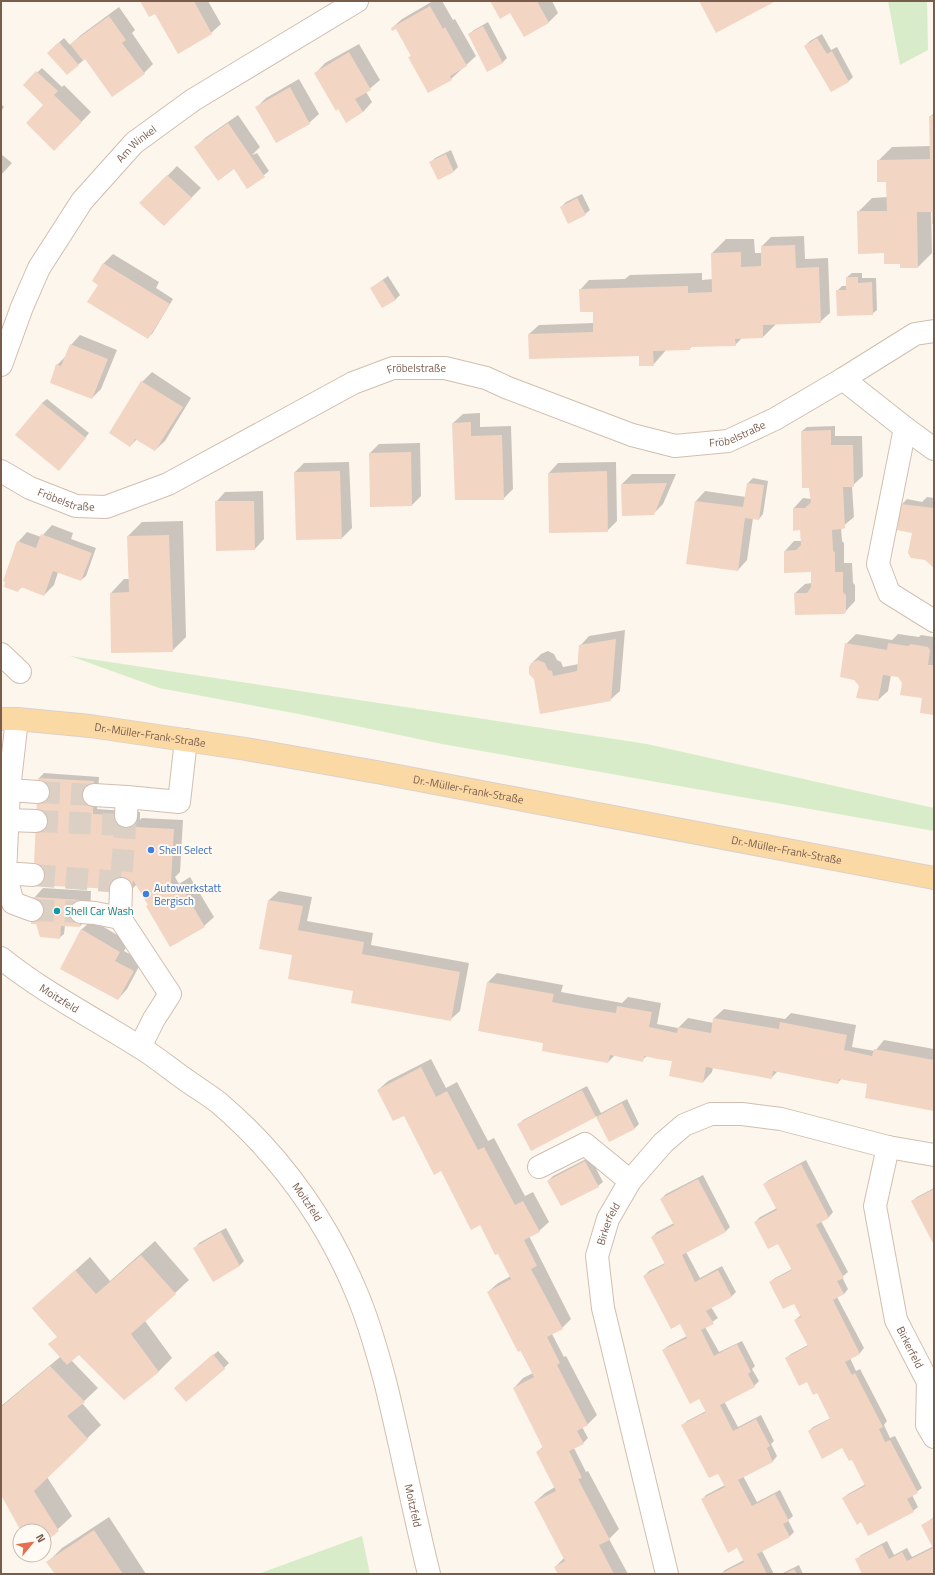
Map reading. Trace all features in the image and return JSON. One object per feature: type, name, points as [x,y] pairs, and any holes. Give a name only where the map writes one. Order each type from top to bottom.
[{"type":"main road","name":"Dr.-Müller-Frank-Straße","points":[[9,719],[90,726],[186,740],[382,773],[934,878]]},
{"type":"street","name":"Am Winkel","points":[[1,365],[22,307],[39,268],[82,201],[134,143],[193,100],[357,1]]},
{"type":"street","name":"Fröbelstraße","points":[[1,471],[30,488],[76,506],[106,507],[168,484],[353,383],[393,368],[445,368],[486,378],[508,388],[632,435],[675,446],[728,441],[775,419],[844,379],[915,334],[934,331]]},
{"type":"street","points":[[844,379],[905,428],[934,449]]},
{"type":"street","points":[[905,428],[878,564],[889,593],[934,621]]},
{"type":"street","points":[[1,654],[20,672]]},
{"type":"street","points":[[9,719],[9,790],[5,873],[22,907]]},
{"type":"street","points":[[94,795],[127,806],[179,802],[186,740]]},
{"type":"street","points":[[9,790],[38,792]]},
{"type":"street","points":[[7,820],[36,821]]},
{"type":"street","points":[[5,873],[33,875]]},
{"type":"street","points":[[121,889],[120,918],[170,994],[154,1019],[140,1048]]},
{"type":"street","points":[[88,913],[120,918]]},
{"type":"street","name":"Moitzfeld","points":[[1,958],[14,969],[140,1048],[218,1102],[254,1135],[284,1168],[312,1206],[336,1248],[358,1294],[374,1340],[390,1402],[429,1574]]},
{"type":"street","name":"Birkerfeld","points":[[667,1574],[603,1308],[598,1256],[608,1219],[630,1181],[663,1143],[684,1125],[711,1114],[742,1114],[782,1119],[888,1147],[934,1155]]},
{"type":"street","points":[[540,1167],[585,1144],[630,1181]]},
{"type":"street","name":"Birkerfeld","points":[[888,1147],[875,1206],[896,1320],[928,1382],[928,1425],[934,1437]]},
{"type":"green space","points":[[888,1],[927,1],[928,50],[900,65]]},
{"type":"green space","points":[[70,656],[647,744],[934,808],[934,831],[442,744],[299,714],[159,688]]},
{"type":"green space","points":[[362,1536],[370,1574],[258,1574]]},
{"type":"building","points":[[140,1],[194,1],[212,34],[178,54],[155,14],[149,17]]},
{"type":"building","points":[[490,1],[537,1],[549,23],[524,37],[510,13],[500,19]]},
{"type":"building","points":[[699,1],[773,1],[774,2],[716,33]]},
{"type":"building","points":[[430,6],[443,29],[445,27],[467,66],[450,76],[452,80],[428,93],[408,57],[411,56],[396,29],[392,31],[391,28]]},
{"type":"building","points":[[109,16],[126,40],[122,43],[145,74],[112,97],[85,59],[83,61],[70,44]]},
{"type":"building","points":[[483,26],[503,63],[487,72],[468,34]]},
{"type":"building","points":[[817,38],[827,54],[832,51],[849,82],[831,92],[804,46]]},
{"type":"building","points":[[59,42],[79,65],[67,75],[47,53]]},
{"type":"building","points":[[349,52],[371,90],[355,99],[363,112],[346,123],[338,109],[336,111],[314,73]]},
{"type":"building","points":[[36,71],[58,91],[54,95],[82,122],[54,151],[26,123],[43,105],[23,85]]},
{"type":"building","points":[[290,87],[310,124],[276,143],[255,107]]},
{"type":"building","points":[[929,116],[934,116],[934,224],[932,224],[932,212],[917,212],[918,268],[900,268],[900,264],[884,264],[884,253],[858,254],[857,211],[887,211],[886,182],[877,182],[877,160],[930,159]]},
{"type":"building","points":[[228,123],[265,177],[247,189],[234,169],[218,181],[194,147]]},
{"type":"building","points":[[446,154],[454,172],[438,180],[429,162]]},
{"type":"building","points":[[167,175],[192,198],[164,226],[139,203]]},
{"type":"building","points":[[577,198],[586,215],[568,224],[560,207]]},
{"type":"building","points":[[795,245],[796,268],[819,267],[821,323],[763,325],[763,338],[735,339],[736,346],[690,347],[690,350],[653,351],[654,366],[639,366],[639,356],[529,359],[528,334],[593,332],[593,312],[580,312],[579,289],[688,286],[688,293],[712,292],[711,253],[741,252],[741,267],[761,266],[761,246]]},
{"type":"building","points":[[103,263],[170,304],[148,339],[87,302],[98,285],[92,281]]},
{"type":"building","points":[[846,277],[858,277],[858,283],[872,282],[873,315],[837,316],[836,290],[846,290]]},
{"type":"building","points":[[383,280],[396,300],[382,308],[370,288]]},
{"type":"building","points":[[70,344],[108,359],[92,399],[50,383],[56,364],[61,366]]},
{"type":"building","points":[[141,381],[183,407],[155,451],[135,439],[130,447],[109,433]]},
{"type":"building","points":[[42,403],[86,438],[59,471],[15,435]]},
{"type":"building","points":[[471,422],[471,436],[502,435],[504,500],[455,500],[452,423]]},
{"type":"building","points":[[831,430],[831,445],[853,445],[854,487],[843,487],[845,528],[832,530],[833,550],[835,553],[835,572],[843,572],[843,592],[846,595],[846,612],[844,614],[795,615],[794,593],[807,593],[811,587],[811,572],[784,573],[784,551],[796,550],[801,545],[800,530],[793,531],[793,508],[805,508],[811,502],[809,488],[802,488],[801,431]]},
{"type":"building","points":[[411,452],[412,506],[370,507],[369,453]]},
{"type":"building","points":[[340,471],[342,539],[296,540],[294,472]]},
{"type":"building","points":[[607,471],[608,532],[549,533],[548,473]]},
{"type":"building","points":[[667,483],[654,515],[622,516],[621,484]]},
{"type":"building","points":[[747,483],[764,485],[759,520],[745,518],[738,571],[686,564],[695,501],[743,507]]},
{"type":"building","points":[[215,501],[254,501],[255,550],[216,551]]},
{"type":"building","points":[[901,504],[934,508],[934,568],[925,560],[911,558],[908,553],[912,533],[897,530]]},
{"type":"building","points":[[41,534],[92,553],[81,581],[53,571],[44,596],[21,587],[18,592],[4,587],[5,582],[3,581],[17,541],[36,548]]},
{"type":"building","points":[[169,535],[173,652],[111,653],[110,593],[129,592],[127,536]]},
{"type":"building","points":[[616,639],[611,701],[540,714],[534,679],[529,674],[529,667],[531,663],[538,660],[545,663],[548,670],[552,671],[553,676],[577,671],[579,645]]},
{"type":"building","points":[[845,643],[887,650],[888,643],[908,646],[911,644],[928,647],[930,650],[928,665],[934,665],[934,715],[920,713],[922,698],[900,695],[902,683],[898,677],[883,675],[878,701],[856,698],[859,686],[854,680],[840,677]]},
{"type":"building","points":[[38,778],[94,781],[93,814],[136,816],[136,827],[174,829],[171,882],[175,890],[181,886],[205,927],[170,947],[133,880],[132,890],[33,885]]},
{"type":"building","name":"Shell Car Wash","points":[[33,897],[82,900],[80,927],[61,926],[60,939],[40,937],[36,924],[31,924]]},
{"type":"building","points":[[268,900],[303,906],[298,930],[364,942],[362,954],[460,972],[451,1021],[351,1003],[353,991],[288,979],[292,955],[259,949]]},
{"type":"building","points":[[81,929],[120,952],[115,961],[134,971],[118,1000],[60,969]]},
{"type":"building","points":[[487,982],[554,994],[552,1002],[584,1008],[616,1013],[617,1006],[652,1012],[649,1027],[677,1033],[678,1027],[711,1033],[713,1018],[779,1029],[780,1022],[847,1035],[844,1050],[872,1056],[874,1049],[934,1060],[934,1111],[865,1098],[867,1084],[839,1079],[838,1084],[773,1071],[772,1079],[706,1067],[703,1083],[669,1076],[672,1061],[644,1056],[643,1062],[610,1055],[608,1063],[542,1051],[543,1043],[478,1031]]},
{"type":"building","points":[[421,1067],[436,1097],[447,1091],[478,1150],[484,1147],[515,1205],[523,1201],[540,1232],[524,1240],[537,1266],[531,1269],[563,1329],[547,1337],[560,1363],[557,1365],[588,1425],[577,1431],[584,1444],[569,1451],[582,1478],[578,1479],[610,1540],[599,1545],[614,1574],[558,1574],[554,1567],[565,1561],[534,1502],[556,1491],[536,1452],[543,1448],[513,1388],[534,1377],[521,1351],[518,1352],[487,1292],[511,1279],[498,1254],[495,1255],[480,1225],[471,1230],[441,1171],[434,1175],[404,1116],[393,1121],[377,1090]]},
{"type":"building","points":[[582,1090],[596,1117],[531,1151],[517,1124]]},
{"type":"building","points":[[622,1103],[635,1129],[609,1142],[596,1117]]},
{"type":"building","points":[[585,1161],[599,1187],[561,1206],[547,1181]]},
{"type":"building","points":[[801,1164],[829,1218],[816,1225],[844,1278],[837,1281],[844,1294],[833,1300],[860,1354],[845,1362],[852,1375],[855,1373],[883,1427],[879,1429],[885,1442],[890,1440],[918,1493],[907,1499],[914,1512],[868,1536],[861,1522],[857,1525],[842,1498],[865,1486],[852,1460],[849,1461],[842,1448],[822,1459],[808,1431],[830,1419],[817,1393],[813,1395],[807,1382],[799,1386],[785,1358],[808,1346],[794,1320],[801,1317],[794,1304],[783,1309],[769,1282],[792,1270],[778,1244],[768,1249],[754,1222],[777,1210],[763,1184]]},
{"type":"building","points":[[698,1179],[726,1232],[682,1255],[695,1282],[718,1270],[732,1297],[706,1311],[714,1324],[701,1330],[714,1356],[737,1344],[751,1372],[748,1374],[755,1387],[720,1405],[733,1431],[756,1419],[770,1446],[767,1448],[773,1462],[738,1480],[752,1506],[775,1494],[789,1521],[783,1524],[790,1537],[757,1554],[767,1574],[720,1574],[744,1562],[737,1548],[728,1553],[701,1499],[725,1487],[718,1474],[709,1478],[681,1425],[706,1412],[699,1399],[690,1404],[662,1350],[687,1338],[680,1324],[671,1329],[643,1276],[665,1264],[651,1237],[674,1225],[660,1199]]},
{"type":"building","points":[[934,1189],[934,1245],[911,1201]]},
{"type":"building","points":[[221,1232],[240,1266],[213,1282],[193,1248]]},
{"type":"building","points":[[141,1255],[176,1294],[131,1334],[159,1372],[124,1400],[79,1355],[67,1365],[48,1344],[57,1337],[32,1308],[75,1270],[96,1294]]},
{"type":"building","points":[[213,1354],[225,1369],[186,1402],[174,1388]]},
{"type":"building","points":[[50,1366],[85,1402],[67,1416],[88,1439],[34,1491],[59,1531],[52,1537],[52,1523],[17,1523],[1,1495],[1,1407]]},
{"type":"building","points":[[934,1518],[934,1574],[862,1574],[855,1559],[882,1545],[889,1559],[902,1552],[907,1561],[933,1548],[921,1525]]},
{"type":"building","points":[[94,1530],[123,1574],[55,1574],[47,1563],[52,1563],[52,1558]]},
{"type":"building","points":[[794,1569],[797,1574],[784,1574]]},
{"type":"tunnel","points":[[38,792],[94,795]]},
{"type":"tunnel","points":[[33,875],[121,882],[126,816]]},
{"type":"tunnel","points":[[36,821],[126,825]]},
{"type":"tunnel","points":[[32,910],[81,912]]},
{"type":"place","name":"Shell Select","points":[[151,850]]},
{"type":"place","name":"Autowerkstatt Bergisch","points":[[146,894]]},
{"type":"place","name":"Shell Car Wash","points":[[57,911]]}]
